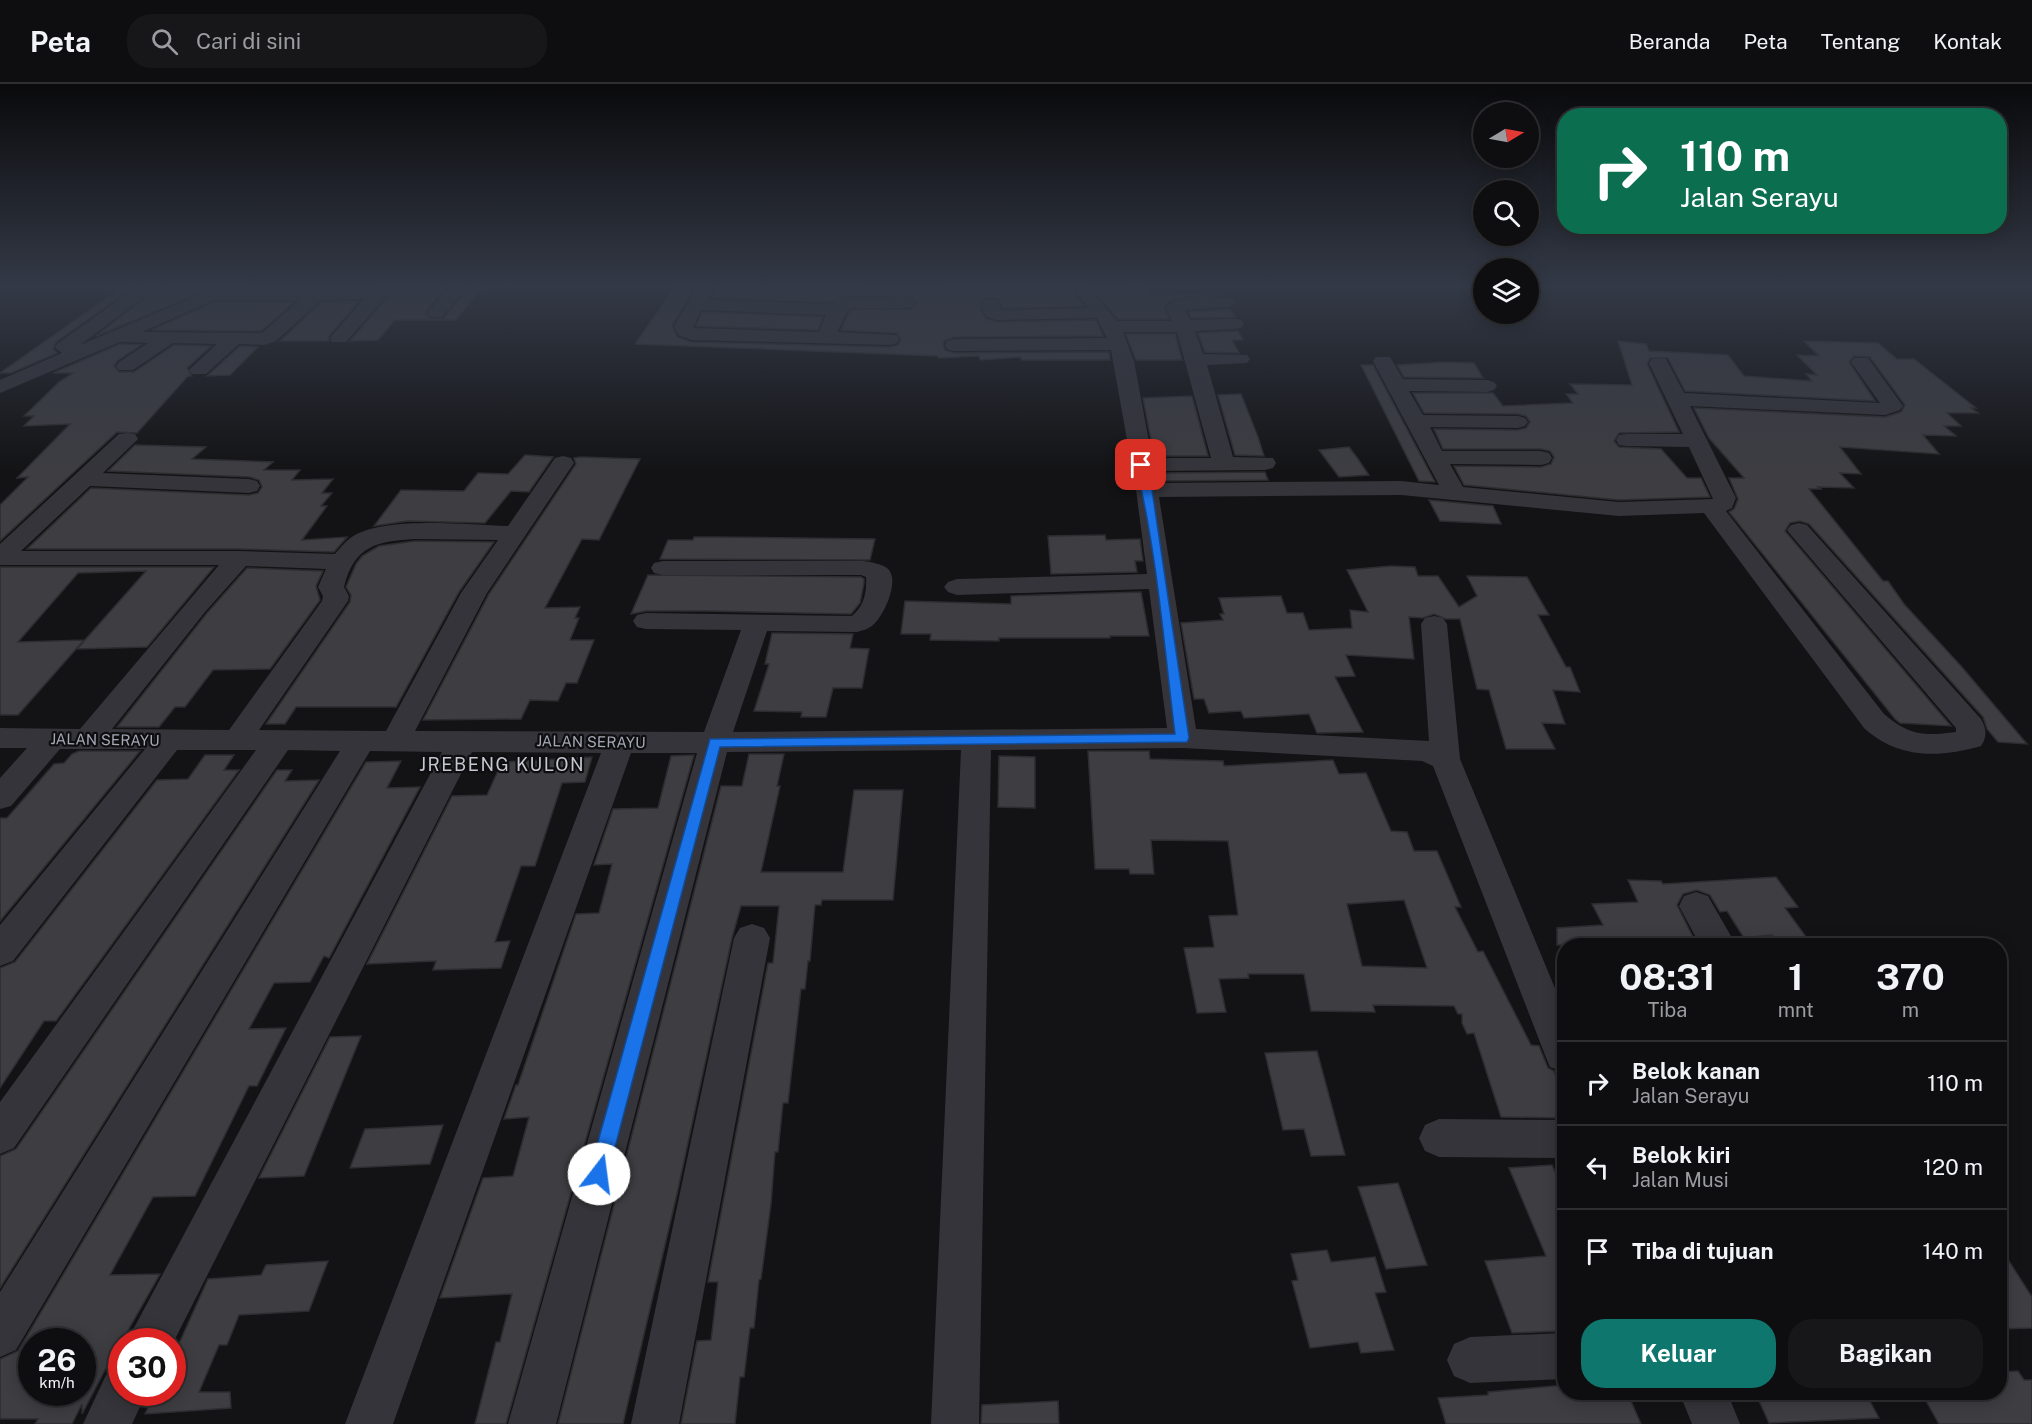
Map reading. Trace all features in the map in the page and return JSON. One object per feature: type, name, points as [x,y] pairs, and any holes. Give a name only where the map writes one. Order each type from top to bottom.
[{"type":"street","points":[[53,356],[65,348]]},
{"type":"street","points":[[0,387],[93,348]]},
{"type":"street","points":[[126,366],[153,348]]},
{"type":"street","points":[[199,370],[224,348]]},
{"type":"street","points":[[1115,348],[1147,490],[1183,738]]},
{"type":"street","points":[[1192,348],[1224,464]]},
{"type":"street","points":[[1196,360],[1240,359]]},
{"type":"street","points":[[1383,361],[1454,492]]},
{"type":"street","points":[[1677,399],[1885,409],[1893,406],[1860,362]]},
{"type":"street","points":[[1147,490],[1401,488],[1619,509],[1711,507],[1724,503],[1725,498],[1659,363]]},
{"type":"street","points":[[1395,385],[1487,386]]},
{"type":"street","points":[[1793,388],[1806,405]]},
{"type":"street","points":[[1414,421],[1518,422]]},
{"type":"street","points":[[0,557],[128,439]]},
{"type":"street","points":[[1627,440],[1698,441]]},
{"type":"street","points":[[1435,458],[1541,458]]},
{"type":"street","points":[[0,1334],[474,592],[563,463]]},
{"type":"street","points":[[1141,465],[1265,463]]},
{"type":"street","points":[[85,479],[249,486]]},
{"type":"street","points":[[1711,507],[1874,721],[1887,734],[1915,745],[1949,744],[1971,739],[1971,726],[1799,530]]},
{"type":"street","points":[[236,741],[336,601],[331,587],[334,576],[354,548],[368,538],[415,532],[515,533]]},
{"type":"street","points":[[0,557],[239,558],[342,562]]},
{"type":"street","points":[[87,740],[196,606],[239,558]]},
{"type":"street","points":[[646,621],[857,624],[870,614],[878,594],[878,573],[864,568],[663,568]]},
{"type":"street","points":[[957,586],[1161,581]]},
{"type":"street","points":[[531,1424],[715,742],[757,622]]},
{"type":"street","points":[[1434,624],[1445,759],[1557,1038]]},
{"type":"street","name":"JALAN SERAYU","points":[[0,738],[620,743],[1183,738],[1405,748],[1426,751],[1445,759]]},
{"type":"street","points":[[0,798],[52,739]]},
{"type":"street","points":[[0,951],[168,741]]},
{"type":"street","points":[[157,1328],[463,741]]},
{"type":"street","points":[[955,1424],[976,741]]},
{"type":"street","points":[[0,1135],[278,742]]},
{"type":"street","points":[[369,1424],[620,743]]},
{"type":"street","points":[[1696,906],[1714,938]]},
{"type":"street","points":[[655,1424],[752,938]]},
{"type":"street","points":[[1439,1138],[1557,1139]]},
{"type":"street","points":[[1470,1360],[1557,1356]]},
{"type":"street","points":[[1706,1400],[1716,1424]]},
{"type":"street","points":[[106,1424],[116,1406]]},
{"type":"building","points":[[36,348],[54,348],[57,353],[11,373],[0,373]]},
{"type":"building","points":[[112,348],[137,348],[117,361],[114,366],[119,372],[134,372],[170,348],[209,348],[187,368],[192,376],[188,376],[137,433],[117,432],[0,541],[0,505],[28,477],[17,478],[70,424],[24,426],[34,416],[24,416],[59,382],[73,373],[53,373]]},
{"type":"building","points":[[238,348],[257,348],[230,375],[207,376]]},
{"type":"building","points":[[724,348],[944,348],[954,353],[1109,352],[1110,360],[1021,360],[1021,357],[980,360],[979,356],[938,358],[938,356]]},
{"type":"building","points":[[1131,348],[1179,348],[1182,360],[1136,360]]},
{"type":"building","points":[[1203,348],[1236,348],[1239,353],[1205,352]]},
{"type":"building","points":[[1620,348],[1648,348],[1649,351],[1728,355],[1744,376],[1812,381],[1806,374],[1817,375],[1797,355],[1819,356],[1811,348],[1883,348],[1897,359],[1914,359],[1976,408],[1971,408],[1978,413],[1947,413],[1961,426],[1944,426],[1956,436],[1923,435],[1939,454],[1840,447],[1861,474],[1840,473],[1854,488],[1809,489],[1883,581],[1888,581],[1904,604],[1961,666],[2027,744],[1998,742],[1987,729],[1983,717],[1809,524],[1800,521],[1790,523],[1785,531],[1951,726],[1900,723],[1729,512],[1734,509],[1738,499],[1729,478],[1744,478],[1709,438],[1694,408],[1885,417],[1901,412],[1905,405],[1870,357],[1854,356],[1849,362],[1875,401],[1685,391],[1668,358],[1650,358],[1647,364],[1679,432],[1619,433],[1614,441],[1619,447],[1661,449],[1687,478],[1701,478],[1710,497],[1619,500],[1464,485],[1454,466],[1541,467],[1551,464],[1554,457],[1550,451],[1541,449],[1443,449],[1434,429],[1518,430],[1526,428],[1530,422],[1526,416],[1518,414],[1424,413],[1413,393],[1493,393],[1503,406],[1573,403],[1566,394],[1578,394],[1570,384],[1632,385]]},
{"type":"building","points":[[1474,363],[1483,378],[1404,377],[1397,365]]},
{"type":"building","points":[[1361,365],[1373,365],[1435,482],[1419,481]]},
{"type":"building","points":[[1241,394],[1264,456],[1235,455],[1218,395]]},
{"type":"building","points":[[1192,396],[1208,456],[1154,456],[1143,398]]},
{"type":"building","points":[[135,445],[206,447],[192,459],[273,462],[264,470],[300,470],[292,480],[333,479],[322,493],[332,493],[321,506],[327,506],[302,540],[347,537],[334,552],[239,549],[27,549],[91,488],[249,495],[258,493],[262,487],[259,480],[249,477],[108,471]]},
{"type":"building","points":[[1349,447],[1369,475],[1339,477],[1319,450]]},
{"type":"building","points":[[525,455],[553,457],[529,492],[511,491],[485,523],[408,521],[374,526],[401,490],[464,491],[478,473],[508,474]]},
{"type":"building","points":[[574,458],[640,459],[599,540],[582,539],[545,608],[580,607],[575,618],[579,618],[570,640],[594,640],[577,683],[566,683],[558,701],[530,700],[521,719],[423,720],[489,594],[576,464]]},
{"type":"building","points":[[1265,472],[1268,480],[1159,481],[1158,473]]},
{"type":"building","points":[[1429,500],[1493,506],[1501,524],[1440,521]]},
{"type":"building","points":[[1105,535],[1106,540],[1140,539],[1143,561],[1135,561],[1137,572],[1051,574],[1048,536]]},
{"type":"building","points":[[694,537],[875,539],[870,560],[660,559],[668,540],[693,540]]},
{"type":"building","points":[[415,541],[494,542],[459,592],[396,707],[296,707],[285,724],[266,724],[350,602],[351,595],[346,587],[362,556],[379,546]]},
{"type":"building","points":[[1391,566],[1415,567],[1418,576],[1438,576],[1459,607],[1477,596],[1467,576],[1527,577],[1549,615],[1538,615],[1566,667],[1570,667],[1580,692],[1553,690],[1565,724],[1542,723],[1555,749],[1506,749],[1489,690],[1477,689],[1460,619],[1446,619],[1434,614],[1423,618],[1409,617],[1414,659],[1346,655],[1355,676],[1335,677],[1363,732],[1317,733],[1309,714],[1244,718],[1241,711],[1209,713],[1204,699],[1194,699],[1181,623],[1223,620],[1220,614],[1224,614],[1219,598],[1281,596],[1287,613],[1303,613],[1309,630],[1352,628],[1350,610],[1368,612],[1347,570]]},
{"type":"building","points":[[0,567],[214,567],[147,647],[77,649],[146,571],[78,573],[18,642],[84,640],[18,715],[0,715]]},
{"type":"building","points":[[247,568],[323,571],[316,586],[320,600],[270,669],[213,670],[185,707],[175,707],[159,727],[117,727],[207,613]]},
{"type":"building","points":[[648,575],[861,577],[864,583],[860,603],[851,614],[646,611],[631,614]]},
{"type":"building","points":[[1141,592],[1149,636],[999,638],[999,641],[930,640],[931,634],[901,634],[905,601],[1011,604],[1011,596]]},
{"type":"building","points":[[772,633],[853,634],[850,648],[869,649],[862,688],[833,688],[826,717],[801,717],[802,712],[754,711],[769,664],[765,664]]},
{"type":"building","points":[[79,751],[140,751],[0,921],[0,818],[7,818],[54,764],[64,763],[72,754]]},
{"type":"building","points":[[1088,751],[1149,751],[1150,759],[1223,761],[1224,766],[1333,760],[1339,774],[1366,773],[1391,831],[1407,832],[1414,851],[1437,851],[1461,907],[1455,907],[1478,952],[1483,951],[1531,1045],[1539,1046],[1548,1068],[1554,1071],[1557,1080],[1557,1118],[1501,1117],[1474,1033],[1467,1034],[1462,1023],[1462,1014],[1458,1014],[1454,1006],[1373,1005],[1375,1012],[1311,1011],[1304,974],[1248,974],[1249,978],[1219,979],[1226,1012],[1197,1013],[1184,948],[1214,947],[1209,916],[1238,915],[1228,841],[1151,840],[1154,874],[1130,874],[1129,869],[1095,869]],"holes":[[[1404,900],[1427,968],[1362,966],[1347,904]]]},
{"type":"building","points":[[749,754],[784,754],[777,786],[780,786],[761,872],[843,872],[854,790],[903,790],[893,900],[822,900],[821,905],[815,905],[810,961],[808,961],[805,989],[801,989],[788,1103],[783,1103],[778,1152],[775,1152],[771,1204],[754,1328],[750,1328],[744,1377],[740,1377],[735,1424],[681,1424],[697,1341],[711,1340],[718,1282],[708,1282],[768,963],[773,963],[779,906],[741,906],[623,1424],[558,1424],[721,786],[742,786]]},
{"type":"building","points":[[205,755],[234,755],[224,770],[239,770],[56,1021],[44,1021],[0,1088],[0,968],[15,962],[157,780],[188,779]]},
{"type":"building","points":[[694,755],[506,1424],[475,1424],[496,1342],[500,1342],[512,1294],[440,1298],[483,1178],[513,1176],[529,1117],[504,1119],[516,1085],[518,1085],[576,914],[599,913],[612,864],[594,865],[613,809],[658,808],[671,756]]},
{"type":"building","points":[[999,756],[1035,757],[1035,808],[998,807]]},
{"type":"building","points":[[592,757],[585,782],[562,783],[535,866],[521,866],[495,942],[510,941],[501,968],[433,970],[436,961],[367,964],[452,796],[487,795],[502,762]]},
{"type":"building","points":[[401,761],[387,788],[420,787],[329,958],[324,956],[310,982],[274,983],[249,1029],[286,1028],[257,1086],[249,1086],[195,1196],[153,1197],[110,1275],[160,1274],[129,1328],[108,1328],[108,1364],[96,1387],[96,1328],[32,1328],[366,762]]},
{"type":"building","points":[[277,770],[292,770],[285,781],[319,780],[0,1288],[0,1156],[16,1149]]},
{"type":"building","points":[[1776,877],[1798,907],[1785,908],[1807,938],[1774,938],[1772,935],[1744,938],[1727,911],[1720,912],[1710,895],[1697,890],[1683,894],[1677,905],[1694,938],[1557,938],[1557,928],[1603,925],[1592,904],[1638,902],[1628,880],[1661,881],[1663,884]]},
{"type":"building","points":[[361,1036],[304,1176],[259,1178],[330,1037]]},
{"type":"building","points":[[1317,1051],[1345,1155],[1311,1156],[1304,1129],[1283,1130],[1265,1053]]},
{"type":"building","points":[[443,1125],[430,1164],[350,1168],[365,1129]]},
{"type":"building","points":[[1552,1165],[1557,1176],[1557,1331],[1512,1333],[1485,1261],[1546,1256],[1509,1168]]},
{"type":"building","points":[[1398,1183],[1427,1265],[1386,1269],[1358,1187]]},
{"type":"building","points":[[1327,1250],[1331,1262],[1375,1257],[1386,1292],[1375,1293],[1394,1350],[1361,1353],[1358,1342],[1310,1348],[1292,1281],[1298,1280],[1291,1254]]},
{"type":"building","points":[[2007,1258],[2032,1297],[2032,1328],[2007,1329]]},
{"type":"building","points":[[328,1261],[309,1311],[239,1315],[227,1345],[219,1345],[199,1392],[230,1392],[231,1408],[145,1414],[149,1406],[186,1406],[186,1328],[208,1279],[261,1275],[266,1265]]},
{"type":"building","points":[[18,1351],[18,1406],[81,1406],[72,1424],[35,1424],[38,1419],[0,1419],[0,1359]]},
{"type":"building","points":[[2018,1371],[2024,1380],[2032,1380],[2032,1424],[1939,1424],[1926,1400],[2007,1400],[2007,1372]]},
{"type":"building","points":[[1557,1386],[1557,1400],[1630,1400],[1641,1424],[1446,1424],[1438,1398],[1488,1395],[1488,1392]]},
{"type":"building","points":[[1759,1400],[1869,1400],[1879,1418],[1769,1423]]},
{"type":"building","points":[[1058,1401],[1059,1424],[981,1424],[982,1405]]},
{"type":"district","name":"JREBENG KULON","points":[[502,765]]},
{"type":"route","points":[[599,1174],[715,742],[1183,738],[1161,581],[1141,465]]}]
